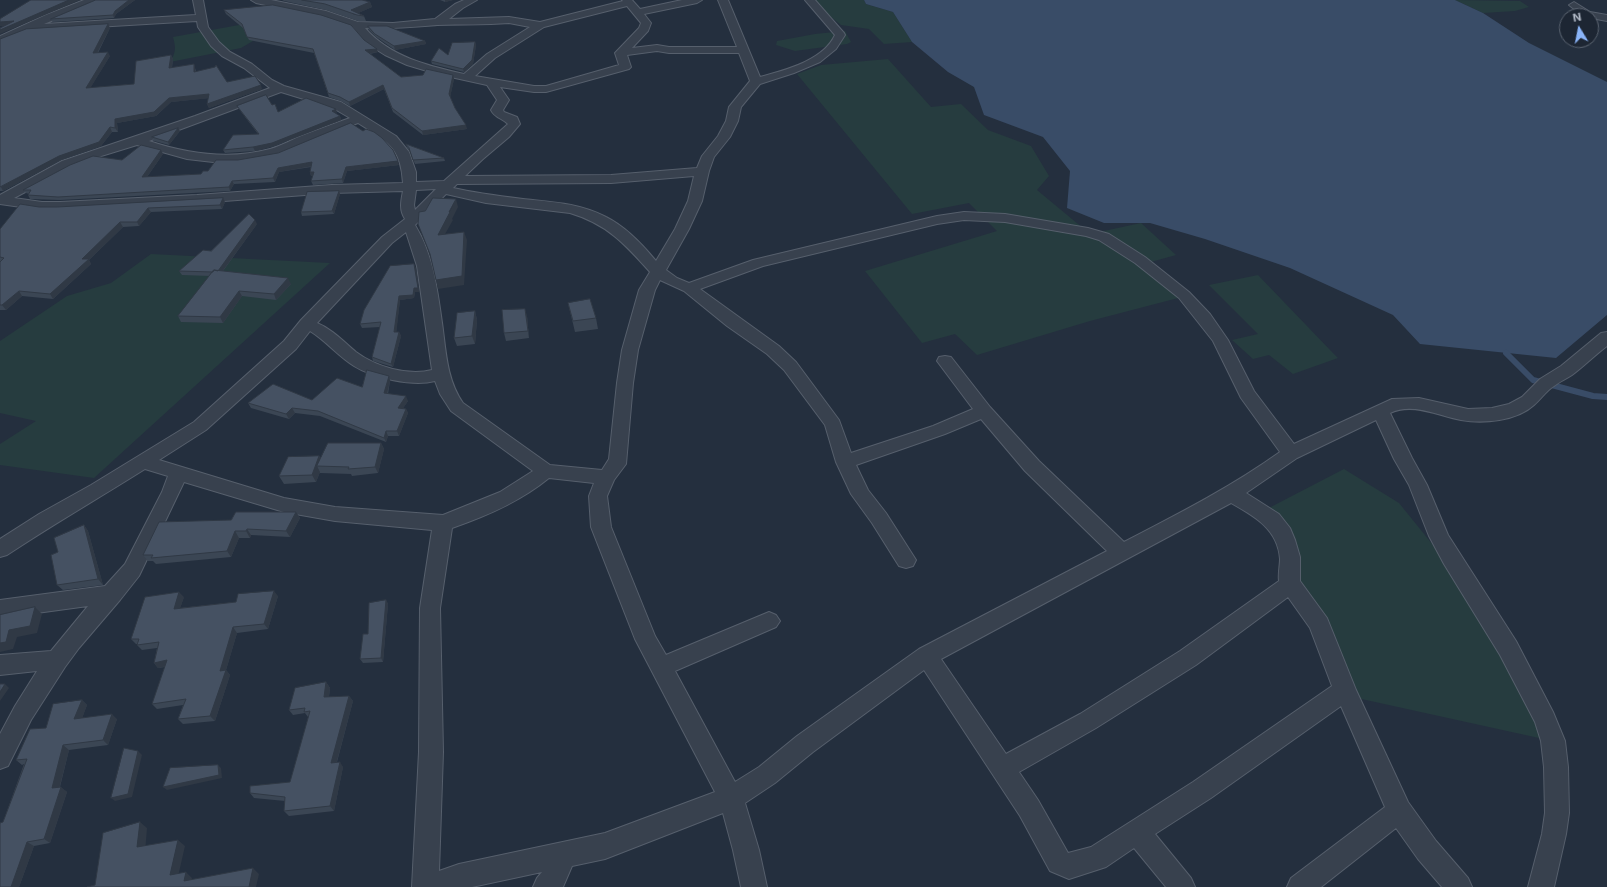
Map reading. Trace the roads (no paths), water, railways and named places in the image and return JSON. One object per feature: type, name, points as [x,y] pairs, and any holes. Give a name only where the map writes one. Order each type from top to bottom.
[{"type":"street","points":[[0,40],[93,0]]},
{"type":"street","points":[[198,0],[203,27],[220,49],[248,66],[268,82],[280,88],[314,96],[349,111],[359,119],[386,135],[403,152],[409,172],[410,186],[407,205],[425,266],[440,374],[450,398],[457,407],[546,471],[606,477]]},
{"type":"street","points":[[256,0],[326,14],[357,25],[393,26],[438,22],[483,22],[509,20],[540,25]]},
{"type":"street","points":[[438,22],[459,6],[472,0]]},
{"type":"street","points":[[638,12],[697,0]]},
{"type":"street","points":[[723,0],[756,81]]},
{"type":"street","points":[[754,887],[746,850],[731,798],[646,639],[601,527],[598,496],[606,477],[617,464],[625,383],[630,350],[647,290],[682,229],[695,201],[702,171],[708,156],[724,138],[732,121],[735,107],[756,81],[768,79],[822,56],[838,40],[840,35],[810,0]]},
{"type":"street","points":[[467,77],[491,56],[540,25],[627,1],[646,21],[644,29],[621,53]]},
{"type":"street","points":[[1574,5],[1589,15],[1607,18]]},
{"type":"street","points":[[0,34],[25,28],[201,18]]},
{"type":"street","points":[[357,25],[362,35],[391,54],[445,73],[534,89],[546,89],[559,86],[625,67],[621,53]]},
{"type":"street","points":[[621,53],[659,48],[669,50],[743,50]]},
{"type":"street","points":[[0,549],[46,519],[143,462],[200,426],[290,345],[307,324],[387,240],[411,221],[478,156],[505,134],[514,124],[513,120],[498,114],[497,110],[503,100],[491,82]]},
{"type":"street","points":[[280,88],[199,119],[67,164],[0,200],[42,206],[60,206],[410,186],[611,179],[702,171]]},
{"type":"street","points":[[137,141],[166,151],[193,157],[233,159],[246,158],[274,152],[359,119]]},
{"type":"street","points":[[449,185],[486,199],[563,208],[585,213],[602,220],[631,241],[657,271],[672,281],[689,288],[733,322],[773,350],[790,366],[813,395],[833,424],[845,462],[860,494],[879,518],[906,560]]},
{"type":"street","points":[[689,288],[758,263],[910,226],[964,216],[1005,218],[1088,232],[1104,237],[1140,260],[1184,295],[1220,340],[1247,394],[1291,453]]},
{"type":"street","points":[[307,324],[325,333],[359,362],[368,366],[400,375],[419,378],[440,374]]},
{"type":"street","points":[[428,887],[459,877],[605,846],[731,798],[767,774],[927,656],[1034,598],[1209,507],[1258,478],[1291,453],[1399,404],[1428,405],[1461,414],[1473,415],[1495,413],[1514,409],[1522,406],[1546,383],[1567,370],[1607,337]]},
{"type":"street","points":[[945,361],[984,411],[1032,466],[1122,553]]},
{"type":"street","points":[[845,462],[939,430],[984,411]]},
{"type":"street","points":[[1379,412],[1385,419],[1403,459],[1418,484],[1439,536],[1451,558],[1508,648],[1545,719],[1553,741],[1556,767],[1557,813],[1554,834],[1541,887]]},
{"type":"street","points":[[143,462],[168,468],[178,474],[284,505],[335,514],[443,523],[460,518],[504,498],[527,486],[546,471]]},
{"type":"street","points":[[0,758],[23,713],[57,660],[132,570],[171,492],[178,474]]},
{"type":"street","points":[[1231,493],[1272,520],[1281,529],[1287,543],[1290,560],[1288,578],[1290,584],[1320,624],[1345,690],[1399,811],[1427,850],[1460,887]]},
{"type":"street","points":[[425,887],[431,752],[430,608],[443,523]]},
{"type":"street","points":[[1003,768],[1088,721],[1188,658],[1290,584]]},
{"type":"street","points":[[0,609],[113,594]]},
{"type":"street","points":[[661,667],[769,621]]},
{"type":"street","points":[[927,656],[1029,808],[1059,862],[1069,866],[1097,858],[1202,790],[1345,690]]},
{"type":"street","points":[[0,665],[57,660]]},
{"type":"street","points":[[1300,887],[1399,811]]},
{"type":"street","points":[[1137,831],[1182,887]]},
{"type":"street","points":[[546,887],[555,876],[563,856]]},
{"type":"water","points":[[864,0],[1455,0],[1483,13],[1529,43],[1607,82],[1607,315],[1556,358],[1420,344],[1393,315],[1290,268],[1205,239],[1150,223],[1104,223],[1067,208],[1070,171],[1043,137],[984,115],[974,87],[948,72],[912,42],[893,12],[866,4]]},
{"type":"waterway","points":[[1506,353],[1533,380],[1593,396],[1607,397]]}]
